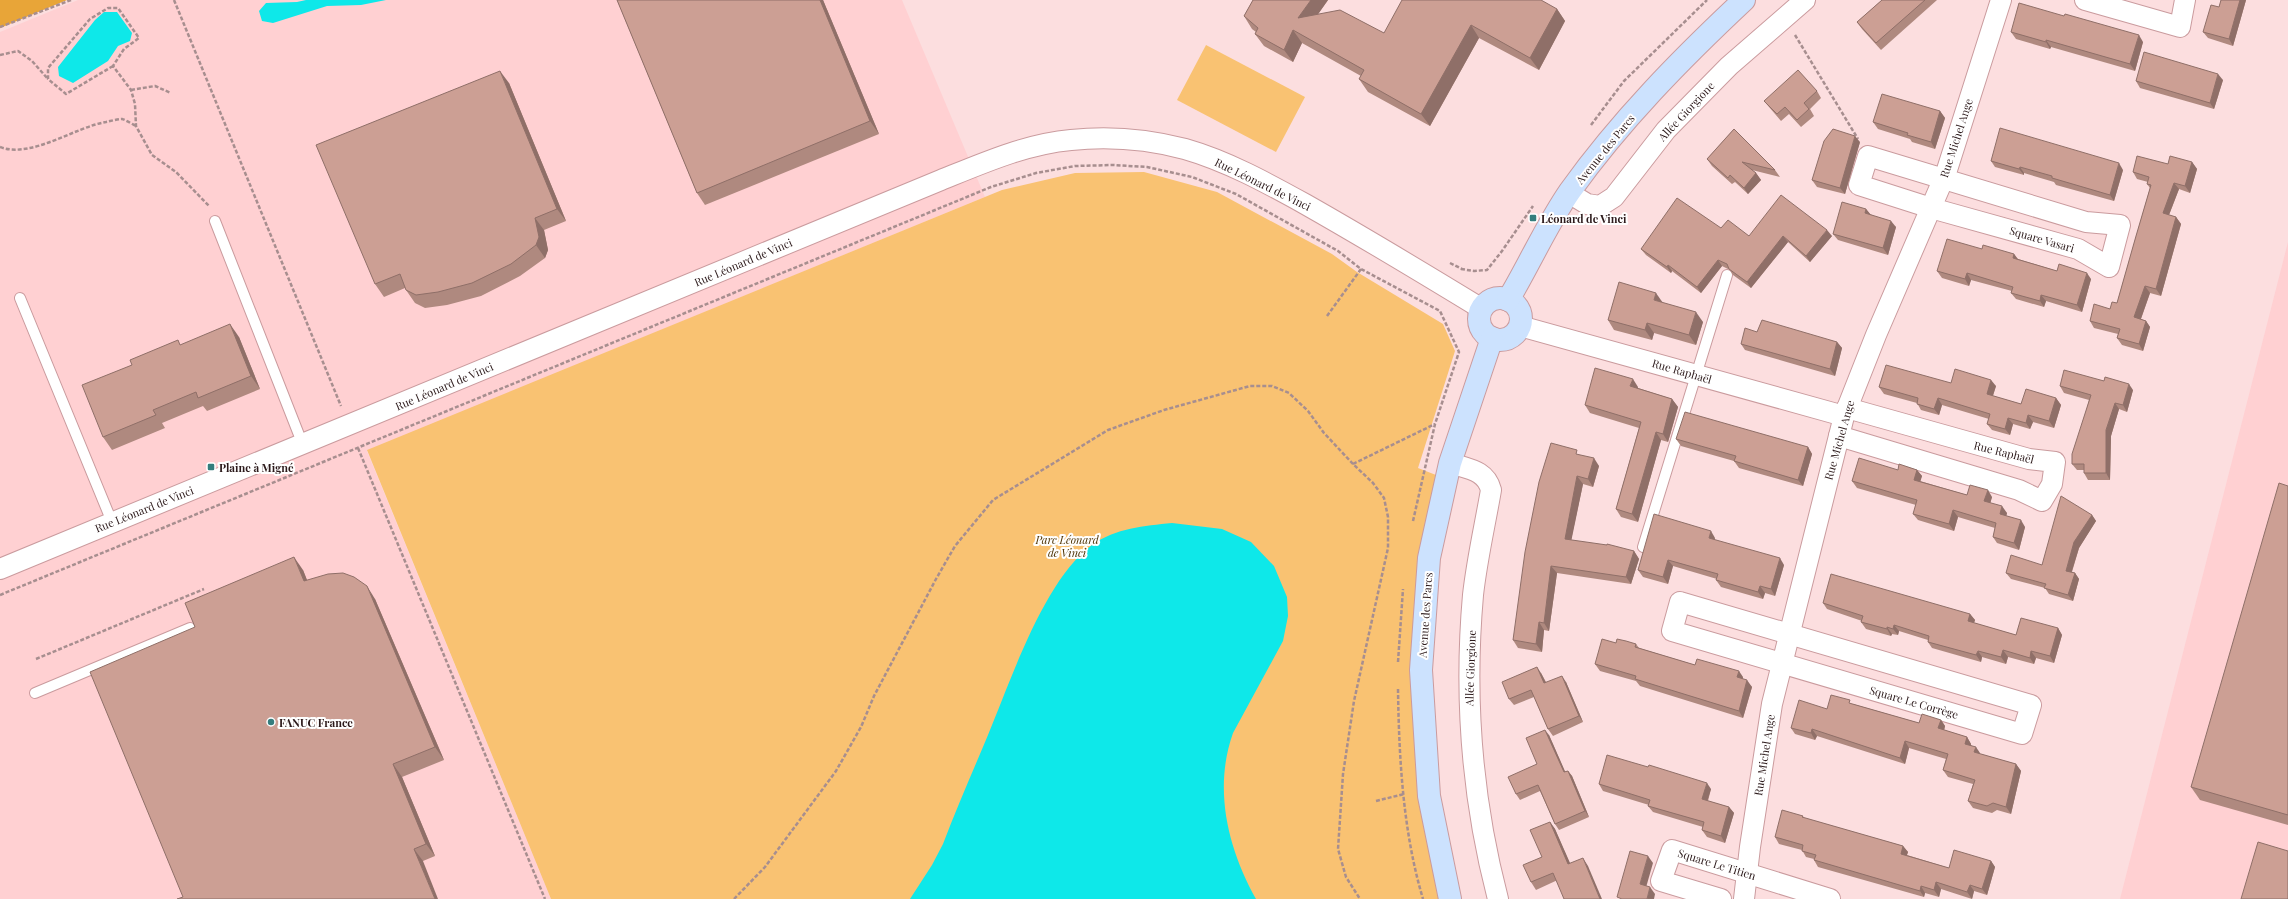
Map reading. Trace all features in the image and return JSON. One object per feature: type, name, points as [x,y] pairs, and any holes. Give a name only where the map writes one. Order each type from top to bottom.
[{"type":"street","name":"Avenue des Parcs","points":[[1508,300],[1569,193],[1609,139],[1699,42],[1744,0]]},
{"type":"street","name":"Allée Giorgione","points":[[1569,193],[1587,204],[1600,206],[1614,197],[1666,130],[1729,66],[1805,0]]},
{"type":"street","name":"Rue Michel Ange","points":[[1744,899],[1772,704],[1845,412],[1876,335],[1944,178],[2001,0]]},
{"type":"street","points":[[2085,0],[2180,27],[2185,0]]},
{"type":"street","name":"Rue Léonard de Vinci","points":[[0,569],[989,161],[1032,147],[1069,140],[1108,138],[1148,141],[1185,149],[1228,164],[1268,184],[1366,238],[1482,309]]},
{"type":"street","name":"Square Vasari","points":[[1868,156],[1944,178],[2086,222],[2120,226],[2109,267],[2078,249],[1931,208],[1859,185],[1868,156]]},
{"type":"street","points":[[1492,300],[1508,300],[1519,309],[1521,318],[1520,326],[1515,334],[1509,338],[1499,340],[1492,338],[1481,328],[1479,322],[1482,309],[1492,300]]},
{"type":"street","name":"Rue Raphaël","points":[[1520,326],[1695,374],[2029,459],[2056,462],[2052,484],[2042,501],[2020,490],[1839,436]]},
{"type":"street","name":"Avenue des Parcs","points":[[1450,899],[1429,796],[1421,670],[1429,558],[1450,462],[1492,338]]},
{"type":"street","name":"Allée Giorgione","points":[[1450,462],[1482,474],[1489,480],[1491,490],[1473,594],[1469,715],[1481,826],[1498,899]]},
{"type":"street","name":"Square Le Corrège","points":[[1680,602],[1789,634],[2031,705],[2022,734],[1672,631],[1680,602]]},
{"type":"street","name":"Square Le Titien","points":[[1721,899],[1661,881],[1672,850],[1830,899]]},
{"type":"lane","points":[[215,221],[303,445]]},
{"type":"lane","points":[[1643,547],[1695,374],[1727,275]]},
{"type":"lane","points":[[20,298],[112,522]]},
{"type":"lane","points":[[35,693],[190,628]]},
{"type":"path","points":[[0,27],[71,0]]},
{"type":"path","points":[[174,0],[341,408]]},
{"type":"path","points":[[0,54],[18,51],[32,61],[48,79],[66,94],[113,66],[124,49],[139,38],[118,8],[108,8],[90,19],[48,68],[48,79]]},
{"type":"path","points":[[1785,18],[1868,156]]},
{"type":"path","points":[[113,66],[131,90],[135,104],[136,126],[152,155],[176,172],[210,207],[215,221]]},
{"type":"path","points":[[131,90],[154,86],[171,93]]},
{"type":"path","points":[[0,147],[8,150],[33,148],[69,133],[102,122],[122,119],[136,126]]},
{"type":"path","points":[[0,595],[991,187],[1036,173],[1075,166],[1113,164],[1147,167],[1192,177],[1236,194],[1338,251],[1361,269],[1440,311]]},
{"type":"path","points":[[1448,262],[1462,269]]},
{"type":"path","points":[[1327,316],[1361,269]]},
{"type":"path","points":[[734,899],[766,867],[836,771],[861,727],[889,666],[955,546],[978,516],[993,500],[1006,490],[1108,430],[1164,410],[1250,386],[1272,386],[1289,393],[1308,411],[1324,433],[1373,483],[1384,498],[1388,517],[1388,548],[1354,701],[1342,774],[1338,848],[1346,877],[1360,899]]},
{"type":"path","points":[[334,411],[348,405]]},
{"type":"path","points":[[1353,464],[1435,424]]},
{"type":"path","points":[[349,426],[544,899]]},
{"type":"path","points":[[36,659],[204,589]]},
{"type":"path","points":[[1376,801],[1404,794]]},
{"type":"shaded area","points":[[0,0],[67,0],[0,28]]},
{"type":"shaded area","points":[[78,0],[902,0],[985,197],[367,451],[551,899],[0,899],[0,32]]},
{"type":"shaded area","points":[[2288,242],[2288,899],[2120,899]]},
{"type":"green space","points":[[1206,45],[1305,97],[1276,152],[1177,100]]},
{"type":"green space","name":"Parc Léonard de Vinci","points":[[1144,172],[1217,192],[1332,254],[1357,272],[1443,324],[1455,351],[1418,468],[1436,475],[1416,597],[1413,712],[1422,817],[1440,899],[551,899],[367,450],[1002,190],[1075,173]]},
{"type":"water","points":[[306,0],[386,0],[361,5],[327,6],[273,23],[262,21],[259,11],[266,3],[297,2]]},
{"type":"water","points":[[104,12],[117,12],[132,33],[130,41],[118,46],[108,61],[73,83],[59,76],[58,67],[95,20]]},
{"type":"water","points":[[1172,523],[1222,529],[1251,542],[1274,566],[1287,597],[1288,616],[1283,641],[1233,733],[1227,754],[1224,776],[1226,818],[1231,839],[1246,880],[1256,899],[910,899],[932,865],[943,844],[1018,660],[1044,606],[1059,582],[1075,561],[1092,545],[1101,539],[1120,531],[1151,525]]},
{"type":"building","points":[[617,0],[820,0],[870,121],[697,193]]},
{"type":"building","points":[[1253,0],[1311,0],[1298,18],[1340,10],[1384,33],[1402,0],[1541,0],[1557,9],[1530,58],[1471,25],[1421,114],[1359,79],[1364,70],[1293,30],[1284,50],[1255,34],[1258,28],[1244,16]]},
{"type":"building","points":[[1882,0],[1925,0],[1876,43],[1857,22]]},
{"type":"building","points":[[2221,0],[2240,0],[2229,39],[2203,32],[2211,5],[2219,7]]},
{"type":"building","points":[[2019,3],[2064,16],[2065,14],[2139,35],[2130,64],[2046,40],[2046,42],[2011,32]]},
{"type":"building","points":[[2144,52],[2218,74],[2210,103],[2136,81]]},
{"type":"building","points":[[1798,70],[1817,91],[1804,103],[1809,109],[1797,120],[1785,107],[1777,114],[1764,101]]},
{"type":"building","points":[[500,71],[557,209],[535,218],[539,237],[536,245],[511,264],[472,283],[438,292],[416,295],[406,290],[400,274],[375,284],[316,145]]},
{"type":"building","points":[[1882,94],[1940,111],[1931,142],[1907,135],[1908,133],[1873,122]]},
{"type":"building","points":[[2000,128],[2119,163],[2110,195],[2052,178],[2052,176],[1991,161]]},
{"type":"building","points":[[1734,129],[1775,170],[1742,162],[1756,173],[1744,188],[1730,175],[1728,178],[1707,159]]},
{"type":"building","points":[[1833,129],[1855,136],[1840,188],[1812,180],[1824,141]]},
{"type":"building","points":[[2137,156],[2168,164],[2170,156],[2192,162],[2185,186],[2174,183],[2163,213],[2176,217],[2156,289],[2145,286],[2134,317],[2146,321],[2139,344],[2117,338],[2120,329],[2090,321],[2094,304],[2110,309],[2112,302],[2117,303],[2151,185],[2147,184],[2149,177],[2133,172]]},
{"type":"building","points":[[1781,195],[1827,230],[1806,256],[1783,236],[1747,282],[1729,269],[1727,264],[1718,260],[1697,287],[1668,265],[1667,267],[1641,249],[1677,198],[1721,228],[1728,220],[1749,236]]},
{"type":"building","points":[[1842,202],[1866,209],[1865,213],[1891,221],[1883,248],[1833,234]]},
{"type":"building","points":[[1947,239],[1982,249],[1983,245],[2014,254],[2013,258],[2057,271],[2059,264],[2087,273],[2077,305],[2041,295],[2040,301],[2011,293],[2013,287],[1967,273],[1965,279],[1937,271]]},
{"type":"building","points":[[1619,282],[1656,293],[1654,300],[1696,312],[1689,335],[1647,323],[1645,330],[1608,320]]},
{"type":"building","points":[[1762,320],[1837,342],[1830,369],[1741,344],[1745,328],[1757,332]]},
{"type":"building","points":[[230,324],[251,376],[198,398],[196,392],[153,410],[156,415],[103,437],[82,385],[132,365],[130,360],[178,340],[180,345]]},
{"type":"building","points":[[1886,365],[1951,383],[1955,369],[1991,380],[1987,394],[2021,404],[2026,389],[2056,398],[2049,421],[2028,415],[2026,423],[2008,418],[2005,429],[1987,424],[1990,414],[1938,398],[1934,409],[1917,404],[1918,398],[1879,387]]},
{"type":"building","points":[[1595,368],[1633,379],[1630,386],[1672,399],[1663,434],[1656,432],[1632,514],[1616,509],[1641,422],[1585,405]]},
{"type":"building","points":[[2064,370],[2104,381],[2105,377],[2129,384],[2123,405],[2115,403],[2106,430],[2106,473],[2084,473],[2084,464],[2072,464],[2072,454],[2091,395],[2060,386]]},
{"type":"building","points":[[1685,412],[1808,447],[1798,480],[1734,461],[1736,456],[1676,439]]},
{"type":"building","points":[[1551,443],[1577,450],[1576,454],[1594,458],[1588,479],[1577,476],[1565,539],[1607,544],[1634,551],[1626,577],[1551,566],[1544,623],[1539,622],[1536,644],[1513,640],[1525,552],[1539,482]]},
{"type":"building","points":[[1859,458],[1898,470],[1899,464],[1917,470],[1914,480],[1967,495],[1970,485],[1988,490],[1984,501],[2002,506],[2000,514],[2021,520],[2014,543],[1993,537],[1996,523],[1953,510],[1949,524],[1913,514],[1917,500],[1852,481]]},
{"type":"building","points":[[2279,483],[2288,486],[2288,815],[2191,787]]},
{"type":"building","points":[[2061,496],[2092,515],[2074,542],[2066,571],[2075,573],[2068,595],[2044,588],[2046,584],[2006,573],[2011,555],[2042,565]]},
{"type":"building","points":[[1654,514],[1711,531],[1709,538],[1780,558],[1771,589],[1760,586],[1758,592],[1716,580],[1718,574],[1668,560],[1663,577],[1638,570]]},
{"type":"building","name":"FANUC France","points":[[294,557],[304,581],[328,574],[343,573],[354,577],[367,586],[435,747],[393,764],[426,844],[414,849],[435,899],[177,899],[183,897],[90,672],[195,627],[185,603]]},
{"type":"building","points":[[1831,574],[1970,614],[1968,621],[2016,635],[2021,618],[2058,628],[2050,656],[2031,651],[2030,658],[2003,650],[2001,657],[1978,651],[1976,655],[1928,642],[1929,636],[1894,625],[1893,629],[1887,627],[1887,629],[1861,622],[1863,616],[1823,603]]},
{"type":"building","points":[[1602,639],[1616,643],[1617,639],[1626,641],[1636,644],[1635,647],[1695,665],[1697,659],[1739,671],[1737,677],[1747,680],[1739,711],[1635,679],[1636,676],[1595,664]]},
{"type":"building","points":[[1537,667],[1544,683],[1562,676],[1579,716],[1548,729],[1531,690],[1509,699],[1502,682]]},
{"type":"building","points":[[1831,695],[1850,700],[1849,703],[1919,723],[1922,714],[1941,720],[1938,728],[1967,737],[1965,744],[1976,747],[1974,752],[2016,764],[2006,807],[1993,803],[1987,806],[1968,801],[1975,780],[1943,770],[1948,754],[1905,741],[1900,758],[1812,729],[1811,733],[1791,728],[1799,700],[1827,709]]},
{"type":"building","points":[[1545,730],[1564,772],[1568,771],[1585,811],[1555,824],[1538,785],[1516,794],[1508,777],[1537,764],[1526,738]]},
{"type":"building","points":[[1607,755],[1648,767],[1649,765],[1707,783],[1702,799],[1729,807],[1721,836],[1702,830],[1704,822],[1648,806],[1650,800],[1599,784]]},
{"type":"building","points":[[1782,810],[1903,846],[1901,854],[1949,868],[1954,850],[1991,861],[1982,889],[1970,885],[1967,892],[1936,882],[1934,890],[1921,886],[1920,891],[1814,860],[1816,855],[1802,851],[1803,845],[1775,837]]},
{"type":"building","points":[[1550,822],[1568,864],[1583,858],[1600,899],[1564,899],[1553,873],[1531,882],[1523,865],[1542,857],[1530,830]]},
{"type":"building","points":[[2258,842],[2288,851],[2288,899],[2241,899]]},
{"type":"building","points":[[1630,851],[1648,856],[1640,884],[1650,887],[1647,899],[1622,899],[1617,897]]},
{"type":"place","name":"Léonard de Vinci","points":[[1533,218]]},
{"type":"place","name":"Plaine à Migné","points":[[211,467]]},
{"type":"place","name":"FANUC France","points":[[271,722]]}]
